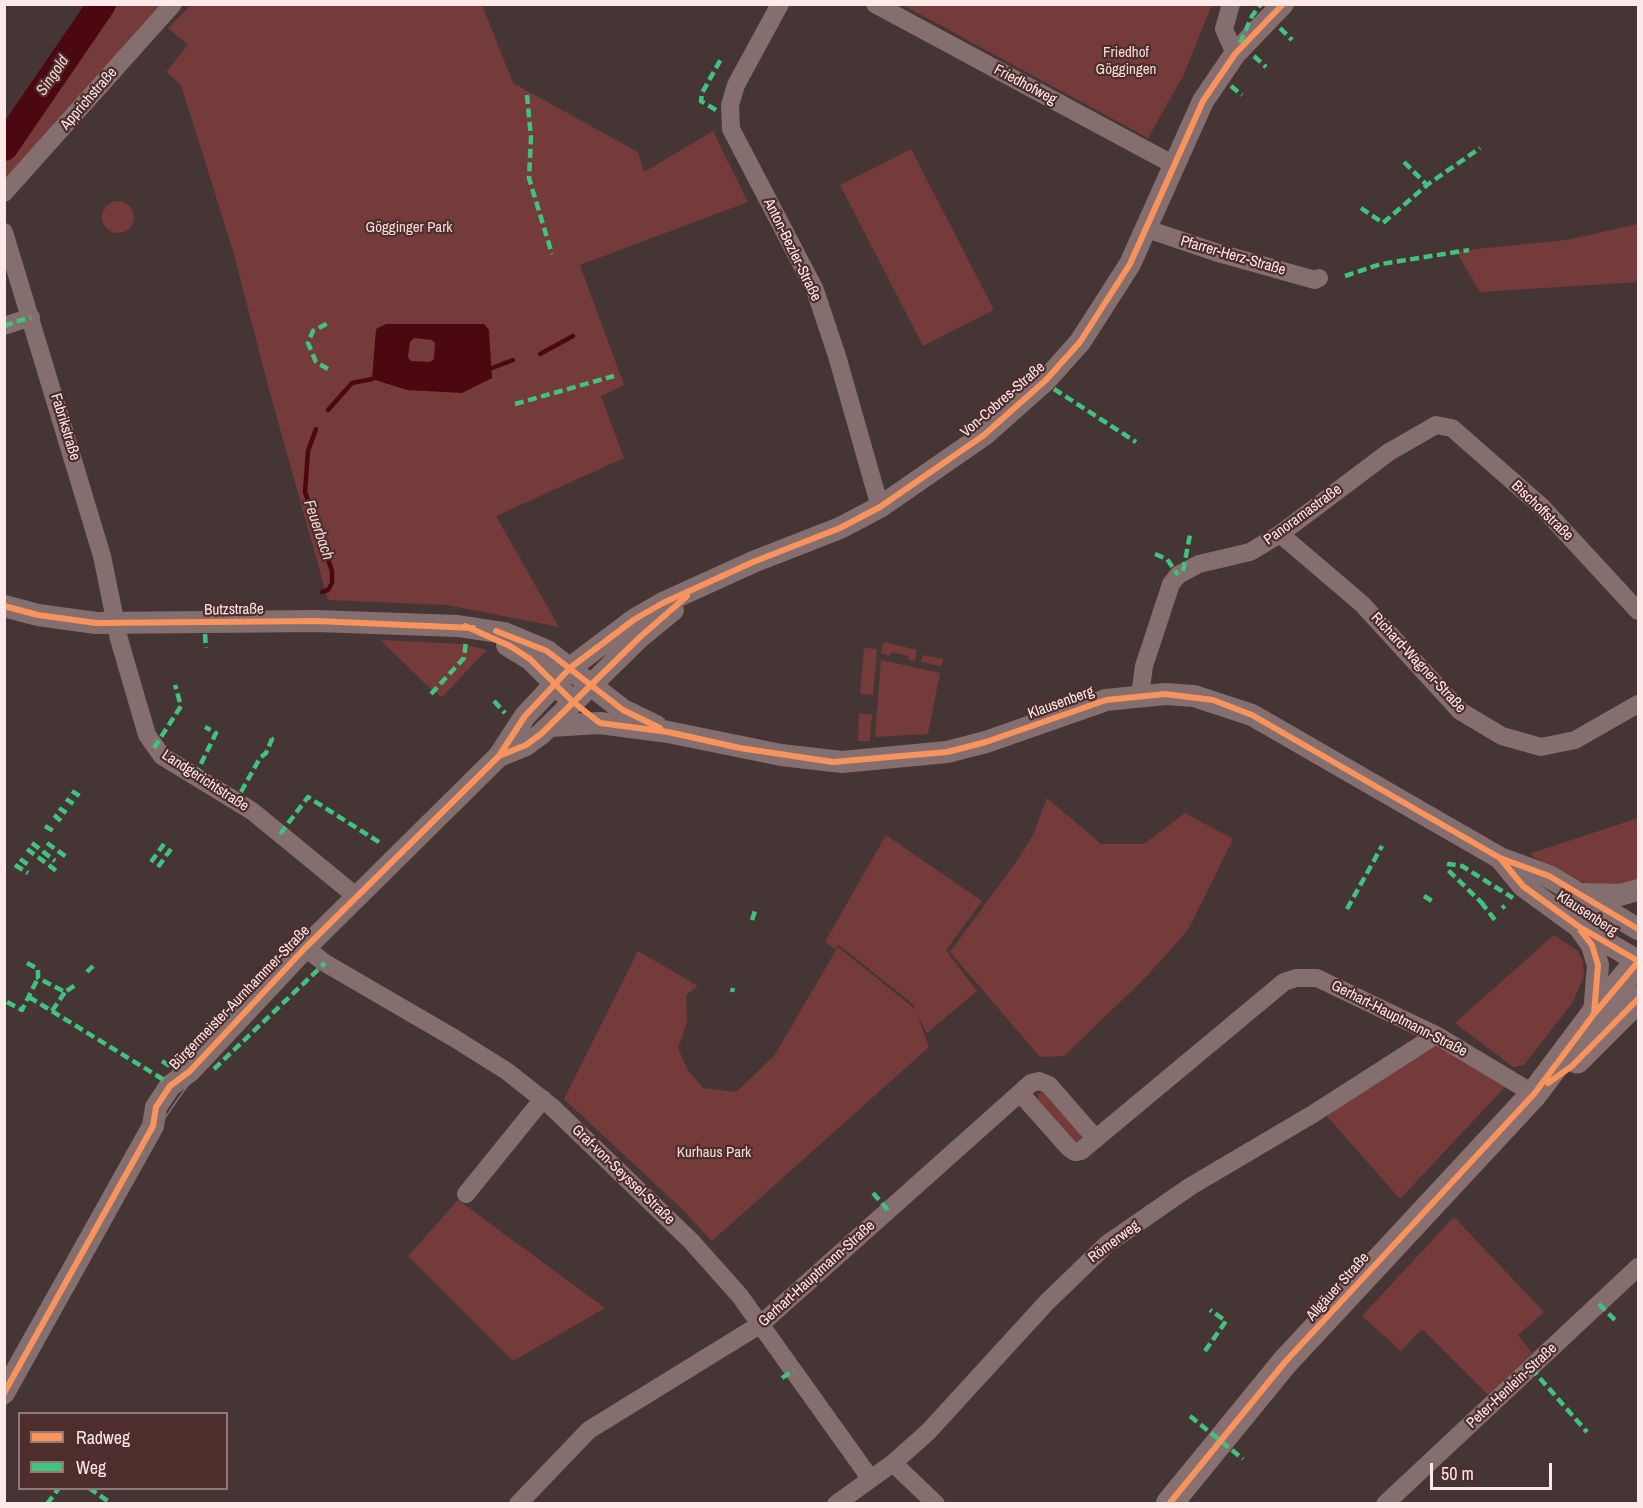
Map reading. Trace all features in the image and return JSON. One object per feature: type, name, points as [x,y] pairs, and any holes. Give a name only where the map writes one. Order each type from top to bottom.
[{"type":"main road","name":"Allgäuer Straße","points":[[1169,1503],[1285,1362],[1534,1094],[1594,1014],[1638,962]]},
{"type":"main road","name":"Allgäuer Straße","points":[[1534,1094],[1572,1066],[1633,1008]]},
{"type":"street","name":"Apprichstraße","points":[[4,193],[173,4]]},
{"type":"street","name":"Anton-Bezler-Straße","points":[[780,4],[736,85],[730,105],[731,129],[815,290],[837,356],[880,507]]},
{"type":"street","name":"Friedhofweg","points":[[875,4],[1174,165]]},
{"type":"street","points":[[1231,4],[1224,29],[1235,54]]},
{"type":"street","name":"Von-Cobres-Straße","points":[[562,676],[635,619],[753,562],[840,528],[880,507],[984,435],[1052,374],[1080,342],[1134,257],[1203,101],[1235,54],[1283,4]]},
{"type":"street","name":"Pfarrer-Herz-Straße","points":[[1147,229],[1226,255],[1315,280],[1319,278]]},
{"type":"street","name":"Fabrikstraße","points":[[4,232],[102,556],[116,624]]},
{"type":"street","points":[[4,326],[31,317]]},
{"type":"street","name":"Panoramastraße","points":[[1140,695],[1144,666],[1171,584],[1178,575],[1198,564],[1250,552],[1280,534],[1389,452],[1436,425]]},
{"type":"street","name":"Bischoffstraße","points":[[1436,425],[1452,428],[1542,507],[1638,611]]},
{"type":"street","name":"Richard-Wagner-Straße","points":[[1280,534],[1362,604],[1460,711],[1502,736],[1541,747],[1575,740],[1638,704]]},
{"type":"street","name":"Von-Cobres-Straße","points":[[590,685],[694,589]]},
{"type":"street","name":"Butzstraße","points":[[4,606],[72,621],[116,624],[317,621],[465,626],[504,633],[537,646],[562,676]]},
{"type":"street","name":"Landgerichtstraße","points":[[116,624],[147,735],[154,748],[162,756],[252,811],[357,897]]},
{"type":"street","points":[[562,676],[573,702],[600,723]]},
{"type":"street","name":"Klausenberg","points":[[562,676],[590,685],[623,710],[668,732]]},
{"type":"street","name":"Bürgermeister-Aurnhammer-Straße","points":[[4,1393],[153,1126],[156,1107],[170,1086],[190,1071],[305,948],[498,756],[525,716],[562,676]]},
{"type":"street","name":"Bürgermeister-Aurnhammer-Straße","points":[[498,756],[526,745],[550,726],[590,685]]},
{"type":"street","name":"Klausenberg","points":[[550,726],[600,723],[668,732],[740,748],[833,762],[883,760],[947,752],[986,742],[1106,700],[1140,695],[1194,696],[1252,714],[1500,858],[1549,876],[1583,894],[1638,929]]},
{"type":"street","name":"Klausenberg","points":[[1500,858],[1523,886],[1578,926],[1638,962]]},
{"type":"street","points":[[1583,894],[1620,895],[1638,890]]},
{"type":"street","points":[[1578,926],[1592,945],[1598,965],[1594,1014]]},
{"type":"street","name":"Graf-von-Seyssel-Straße","points":[[305,948],[325,963],[454,1038],[543,1099],[691,1241],[740,1296],[870,1478]]},
{"type":"street","name":"Gerhart-Hauptmann-Straße","points":[[1020,1093],[1075,1152],[1096,1139],[1284,982],[1296,978],[1317,978],[1436,1035],[1534,1094]]},
{"type":"street","name":"Römerweg","points":[[836,1503],[893,1462],[934,1426],[1047,1302],[1107,1244],[1191,1186],[1313,1114],[1436,1035]]},
{"type":"street","name":"Gerhart-Hauptmann-Straße","points":[[518,1503],[589,1430],[761,1324],[1031,1083],[1039,1081],[1049,1085],[1096,1139]]},
{"type":"street","points":[[466,1194],[543,1099]]},
{"type":"street","name":"Peter-Henlein-Straße","points":[[1385,1503],[1638,1267]]},
{"type":"street","points":[[893,1462],[936,1503]]},
{"type":"green space","points":[[102,5],[163,5],[5,179],[5,147]]},
{"type":"green space","name":"Gögginger Park","points":[[191,5],[482,5],[513,83],[638,152],[644,172],[713,131],[748,202],[580,265],[624,385],[601,396],[624,458],[496,516],[559,627],[447,605],[328,600],[233,251],[181,85],[166,72],[188,45],[168,28]]},
{"type":"green space","name":"Friedhof Göggingen","points":[[903,5],[1212,5],[1183,76],[1148,138]]},
{"type":"green space","points":[[911,149],[994,310],[923,346],[840,185]]},
{"type":"green space","points":[[118,201],[130,205],[134,217],[130,229],[118,233],[106,229],[102,217],[106,205]]},
{"type":"green space","points":[[1638,224],[1638,282],[1480,292],[1456,251],[1566,240]]},
{"type":"green space","points":[[380,640],[464,644],[487,650],[442,697]]},
{"type":"green space","points":[[884,642],[917,650],[915,661],[908,660],[909,656],[891,652],[890,656],[881,653]]},
{"type":"green space","points":[[864,648],[877,649],[873,695],[860,694]]},
{"type":"green space","points":[[923,655],[943,659],[941,666],[921,662]]},
{"type":"green space","points":[[881,660],[940,673],[928,734],[875,737]]},
{"type":"green space","points":[[859,714],[872,714],[870,741],[858,741]]},
{"type":"green space","points":[[1047,798],[1101,844],[1144,844],[1185,813],[1233,839],[1188,930],[1144,979],[1064,1056],[1040,1057],[950,952],[1019,858],[1034,833]]},
{"type":"green space","points":[[1638,818],[1638,884],[1597,887],[1564,875],[1529,854]]},
{"type":"green space","name":"Kurhaus Park","points":[[886,835],[982,901],[946,950],[977,991],[927,1033],[916,1012],[929,1047],[712,1241],[683,1210],[564,1099],[638,951],[698,986],[686,995],[687,1022],[678,1048],[687,1069],[703,1088],[736,1092],[774,1056],[838,947],[915,1009],[913,1004],[839,945],[835,949],[825,942]]},
{"type":"green space","points":[[1554,935],[1578,951],[1583,962],[1584,976],[1573,1002],[1524,1065],[1513,1067],[1455,1023]]},
{"type":"green space","points":[[1437,1044],[1505,1087],[1400,1199],[1325,1114]]},
{"type":"green space","points":[[1044,1091],[1081,1135],[1082,1139],[1077,1143],[1038,1100],[1038,1094]]},
{"type":"green space","points":[[458,1200],[605,1308],[513,1361],[408,1256]]},
{"type":"green space","points":[[1454,1217],[1544,1312],[1518,1335],[1532,1353],[1488,1395],[1422,1329],[1401,1351],[1362,1316]]},
{"type":"shaded area","points":[[386,324],[484,324],[489,330],[492,378],[462,393],[407,390],[372,379],[376,329]],"holes":[[[414,338],[432,340],[435,343],[434,359],[430,362],[411,361],[408,357],[410,342]]]},
{"type":"waterway","name":"Singold","points":[[4,147],[102,4]]},
{"type":"waterway","name":"Feuerbach","points":[[540,354],[573,336]]},
{"type":"waterway","name":"Feuerbach","points":[[492,368],[513,360]]},
{"type":"waterway","name":"Feuerbach","points":[[328,410],[352,383],[372,379]]},
{"type":"waterway","name":"Feuerbach","points":[[316,429],[308,451],[305,492],[332,571],[332,583],[328,590],[322,592]]},
{"type":"tram line","points":[[4,603],[72,617],[312,615],[414,617],[481,623],[505,630],[547,651],[623,710],[669,729],[703,737]]},
{"type":"tram line","points":[[4,1408],[155,1132],[195,1075],[499,759],[523,739],[542,731],[573,724],[598,725],[780,760],[842,765],[883,763],[947,755],[987,745],[1107,703],[1137,698],[1193,699],[1250,718],[1638,940]]},
{"type":"marked path","points":[[1240,43],[1252,16],[1261,4]]},
{"type":"marked path","points":[[1280,28],[1292,40]]},
{"type":"marked path","points":[[1254,56],[1266,67]]},
{"type":"marked path","points":[[716,110],[701,101],[702,93],[721,59]]},
{"type":"marked path","points":[[1231,86],[1242,95]]},
{"type":"marked path","points":[[527,95],[531,138],[529,178],[552,254]]},
{"type":"marked path","points":[[1361,208],[1383,223],[1427,185],[1480,148]]},
{"type":"marked path","points":[[1404,162],[1427,185]]},
{"type":"marked path","points":[[1345,276],[1381,264],[1469,250]]},
{"type":"marked path","points":[[4,326],[31,317]]},
{"type":"marked path","points":[[328,369],[316,362],[308,343],[313,331],[330,322]]},
{"type":"marked path","points":[[515,404],[614,376]]},
{"type":"marked path","points":[[1054,389],[1136,442]]},
{"type":"marked path","points":[[1183,571],[1190,535]]},
{"type":"marked path","points":[[1155,554],[1167,559],[1178,575]]},
{"type":"marked path","points":[[205,634],[206,648]]},
{"type":"marked path","points":[[431,694],[464,658],[466,641]]},
{"type":"marked path","points":[[154,748],[181,706],[175,685]]},
{"type":"marked path","points":[[494,701],[505,713]]},
{"type":"marked path","points":[[195,776],[216,733],[205,727]]},
{"type":"marked path","points":[[241,792],[260,758],[266,753],[272,739],[268,736]]},
{"type":"marked path","points":[[72,791],[81,797]]},
{"type":"marked path","points":[[280,834],[308,797],[382,844]]},
{"type":"marked path","points":[[66,799],[75,805]]},
{"type":"marked path","points":[[59,808],[68,814]]},
{"type":"marked path","points":[[54,815],[62,822]]},
{"type":"marked path","points":[[45,826],[55,832]]},
{"type":"marked path","points":[[32,843],[55,861]]},
{"type":"marked path","points":[[47,843],[68,858]]},
{"type":"marked path","points":[[151,862],[164,844]]},
{"type":"marked path","points":[[1347,909],[1382,846]]},
{"type":"marked path","points":[[27,849],[58,872]]},
{"type":"marked path","points":[[158,867],[171,849]]},
{"type":"marked path","points":[[20,859],[30,866]]},
{"type":"marked path","points":[[1484,905],[1448,870],[1449,864],[1462,866],[1513,898]]},
{"type":"marked path","points":[[15,865],[28,873]]},
{"type":"marked path","points":[[1424,896],[1432,901]]},
{"type":"marked path","points":[[1481,902],[1495,920],[1498,920]]},
{"type":"marked path","points":[[752,920],[755,911]]},
{"type":"marked path","points":[[27,963],[38,969],[38,978],[65,992],[77,984]]},
{"type":"marked path","points":[[214,1069],[325,963]]},
{"type":"marked path","points":[[87,972],[93,966]]},
{"type":"marked path","points":[[7,1002],[22,1010],[38,978]]},
{"type":"marked path","points":[[732,992],[733,988]]},
{"type":"marked path","points":[[52,1011],[65,992]]},
{"type":"marked path","points":[[29,997],[164,1080]]},
{"type":"marked path","points":[[162,1061],[174,1069]]},
{"type":"marked path","points":[[873,1193],[888,1210]]},
{"type":"marked path","points":[[1599,1304],[1616,1321]]},
{"type":"marked path","points":[[1205,1351],[1226,1321],[1210,1310]]},
{"type":"marked path","points":[[1531,1368],[1587,1432]]},
{"type":"marked path","points":[[782,1378],[794,1370]]},
{"type":"marked path","points":[[1190,1416],[1243,1459]]},
{"type":"marked path","points":[[47,1504],[58,1490]]},
{"type":"marked path","points":[[92,1490],[112,1504]]},
{"type":"cycle path","points":[[4,1393],[153,1126],[156,1107],[170,1086],[190,1071],[305,948],[499,756],[525,716],[570,668],[635,619],[663,603],[753,562],[840,528],[880,507],[984,435],[1046,380],[1080,342],[1130,264],[1203,101],[1235,54],[1283,4]]},
{"type":"cycle path","points":[[499,756],[526,745],[541,734],[640,637],[687,596]]},
{"type":"cycle path","points":[[4,606],[38,615],[96,623],[317,621],[473,628]]},
{"type":"cycle path","points":[[465,626],[510,646],[530,659],[573,702],[600,723],[668,732],[740,748],[833,762],[947,752],[986,742],[1106,700],[1165,694],[1213,700],[1252,715],[1500,858],[1549,876],[1638,929]]},
{"type":"cycle path","points":[[496,631],[547,651],[623,710],[660,728]]},
{"type":"cycle path","points":[[1500,858],[1523,886],[1578,926],[1638,961]]},
{"type":"cycle path","points":[[1581,931],[1592,945],[1598,965],[1594,1014]]},
{"type":"cycle path","points":[[1169,1504],[1285,1362],[1534,1094],[1594,1014],[1638,962]]},
{"type":"cycle path","points":[[1548,1083],[1572,1066],[1638,999]]}]
